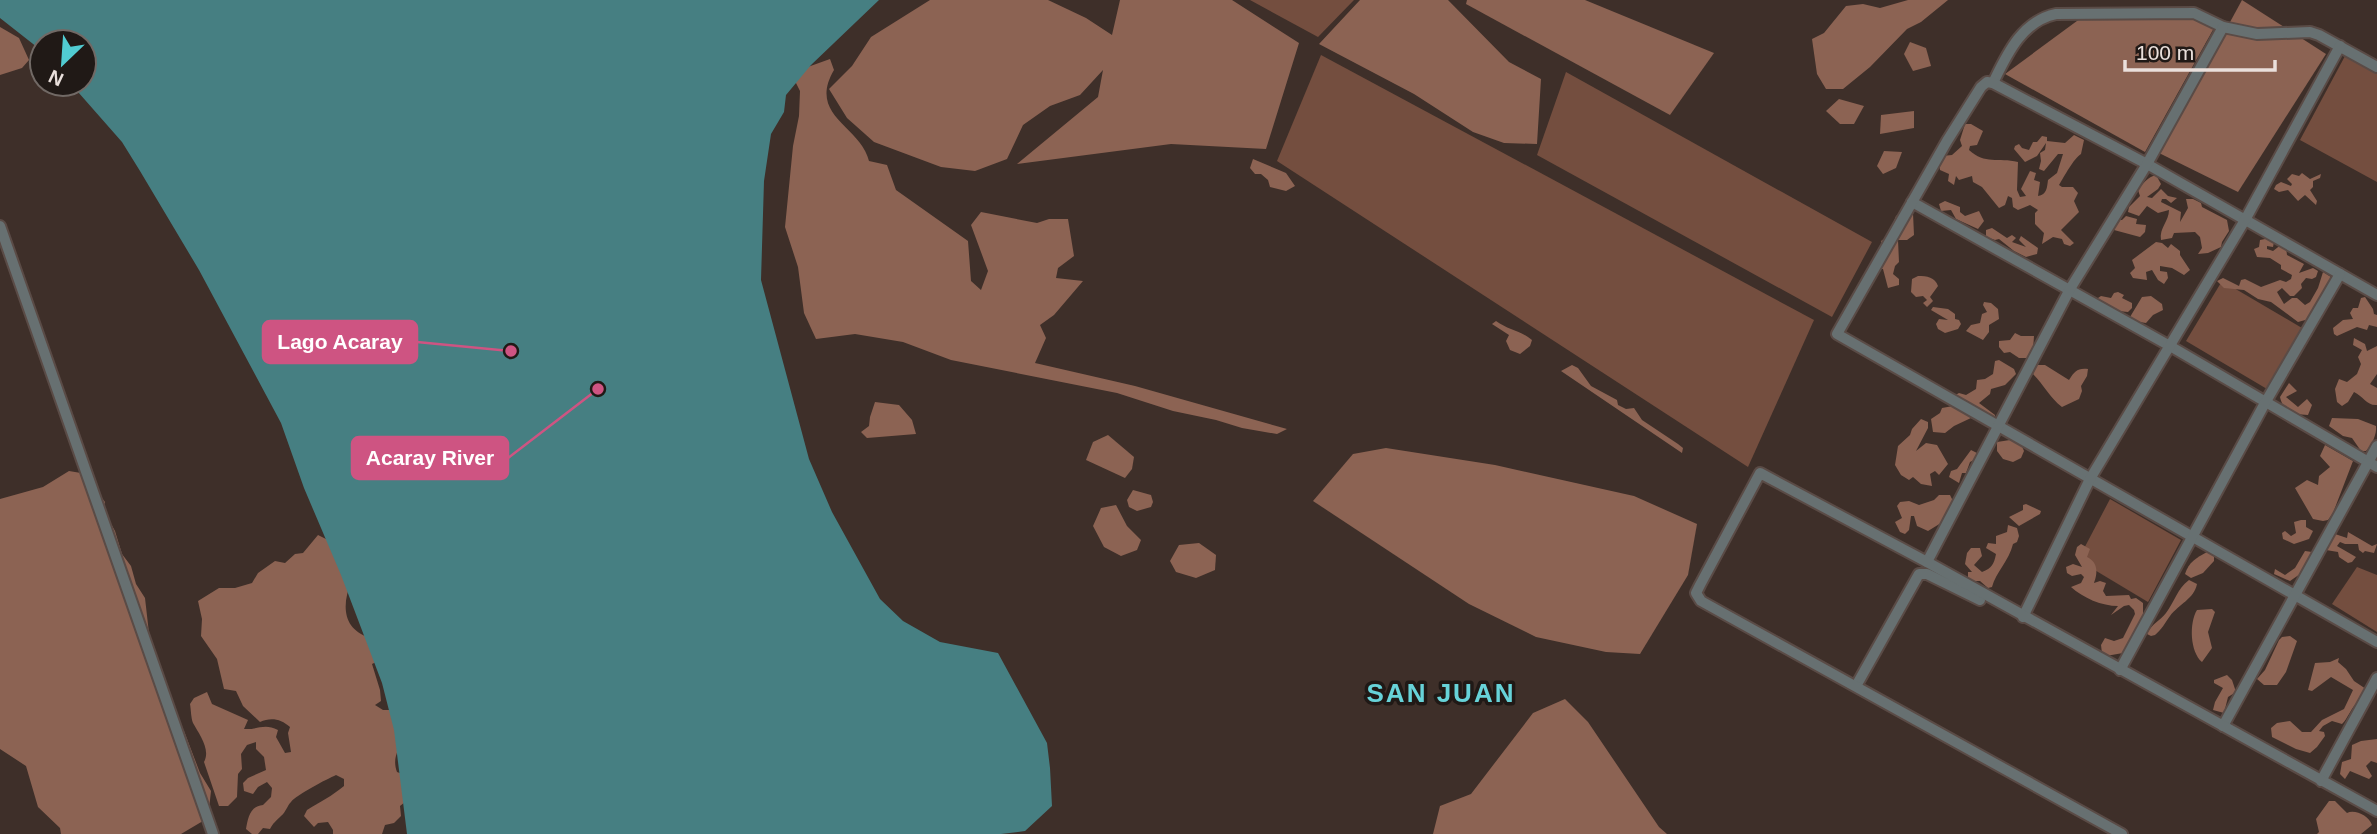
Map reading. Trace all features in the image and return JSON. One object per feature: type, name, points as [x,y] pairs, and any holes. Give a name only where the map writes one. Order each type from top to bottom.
[{"type":"street","points":[[1993,83],[2020,35],[2045,16],[2056,13],[2194,13],[2223,27],[2257,34],[2310,32],[2377,66]]},
{"type":"street","points":[[1927,562],[2070,289],[2147,164],[2223,27]]},
{"type":"street","points":[[2023,617],[2090,479],[2245,220],[2340,46]]},
{"type":"street","points":[[2377,295],[2147,164],[1987,82],[1981,87],[1912,202],[1837,334],[2377,642]]},
{"type":"street","points":[[1912,202],[2170,346],[2373,465]]},
{"type":"street","points":[[0,226],[213,834]]},
{"type":"street","points":[[2120,670],[2265,403],[2340,274]]},
{"type":"street","points":[[2222,726],[2373,465],[2377,446]]},
{"type":"street","points":[[2122,834],[1702,601],[1696,593],[1760,472],[2377,811]]},
{"type":"street","points":[[1856,686],[1919,574],[1923,572],[1991,605],[2001,604]]},
{"type":"street","points":[[2321,781],[2377,678]]},
{"type":"shaded area","points":[[930,0],[1048,0],[1086,18],[1112,35],[1120,0],[1232,0],[1299,43],[1266,149],[1171,144],[1017,164],[1098,97],[1103,70],[1080,95],[1050,106],[1023,125],[1007,159],[975,171],[941,167],[874,142],[847,118],[829,89],[852,66],[871,37]]},
{"type":"shaded area","points":[[1250,0],[1354,0],[1318,37]]},
{"type":"shaded area","points":[[1360,0],[1448,0],[1509,62],[1541,79],[1537,144],[1504,143],[1473,132],[1414,94],[1319,44]]},
{"type":"shaded area","points":[[1467,0],[1585,0],[1714,53],[1670,115],[1466,4]]},
{"type":"shaded area","points":[[1908,0],[1948,0],[1921,22],[1907,29],[1870,67],[1843,89],[1826,89],[1817,74],[1812,39],[1824,33],[1846,6],[1863,4],[1880,8]]},
{"type":"shaded area","points":[[2242,0],[2326,54],[2238,192],[2159,153]]},
{"type":"shaded area","points":[[2081,18],[2219,19],[2145,152],[2005,74]]},
{"type":"shaded area","points":[[0,27],[19,38],[28,61],[22,68],[0,75]]},
{"type":"shaded area","points":[[1910,42],[1926,48],[1931,66],[1913,71],[1904,54]]},
{"type":"shaded area","points":[[1321,55],[1814,320],[1748,467],[1277,161]]},
{"type":"shaded area","points":[[2345,56],[2377,74],[2377,182],[2300,140]]},
{"type":"shaded area","points":[[830,59],[834,70],[827,86],[827,99],[831,110],[856,138],[869,161],[887,165],[896,190],[968,241],[971,281],[981,290],[988,271],[971,225],[981,212],[1037,223],[1049,219],[1068,219],[1074,256],[1058,268],[1056,278],[1083,281],[1054,315],[1040,325],[1046,338],[1035,363],[1135,386],[1287,429],[1277,434],[1242,428],[1173,411],[1117,393],[951,360],[903,342],[855,334],[816,339],[804,313],[798,267],[785,227],[793,146],[799,116],[800,91],[794,79],[805,68]]},
{"type":"shaded area","points":[[1566,72],[1872,242],[1832,317],[1537,155]]},
{"type":"shaded area","points":[[1839,99],[1864,106],[1854,124],[1840,124],[1826,111]]},
{"type":"shaded area","points":[[1914,111],[1914,128],[1880,134],[1881,115]]},
{"type":"shaded area","points":[[1965,124],[1971,124],[1983,131],[1977,145],[1970,146],[1969,150],[1975,155],[1986,159],[2018,162],[2017,190],[2020,197],[2026,196],[2021,189],[2030,171],[2036,173],[2034,180],[2040,182],[2038,196],[2043,194],[2048,180],[2057,173],[2063,154],[2058,154],[2044,171],[2039,169],[2040,153],[2045,150],[2046,143],[2037,156],[2025,162],[2014,149],[2015,146],[2019,144],[2029,150],[2033,142],[2037,142],[2042,136],[2047,137],[2047,141],[2065,143],[2074,135],[2084,140],[2081,154],[2072,163],[2059,185],[2073,187],[2078,193],[2074,201],[2079,212],[2061,230],[2074,243],[2070,246],[2064,244],[2062,239],[2053,237],[2042,244],[2044,233],[2035,224],[2035,213],[2038,210],[2030,205],[2018,210],[2013,207],[2012,198],[2008,196],[2005,205],[1999,208],[1982,187],[1973,182],[1972,176],[1959,180],[1956,176],[1954,185],[1948,181],[1949,174],[1940,170],[1939,164],[1942,156],[1952,155],[1962,146],[1960,140]]},
{"type":"shaded area","points":[[1884,151],[1902,152],[1896,168],[1883,174],[1877,166]]},
{"type":"shaded area","points":[[1253,159],[1286,173],[1295,186],[1286,191],[1270,187],[1268,180],[1261,174],[1255,174],[1250,168]]},
{"type":"shaded area","points":[[2302,173],[2310,179],[2321,174],[2320,178],[2313,181],[2310,190],[2317,201],[2316,205],[2305,195],[2298,201],[2288,190],[2279,192],[2274,189],[2281,182],[2291,186],[2287,179],[2292,174],[2299,176]]},
{"type":"shaded area","points":[[2156,175],[2161,184],[2147,197],[2152,198],[2161,189],[2168,196],[2177,198],[2171,203],[2166,199],[2161,202],[2181,212],[2180,222],[2188,208],[2186,199],[2201,203],[2202,207],[2227,220],[2229,231],[2221,247],[2198,254],[2202,248],[2200,237],[2195,232],[2174,233],[2172,238],[2161,240],[2169,210],[2158,213],[2147,206],[2139,216],[2128,212],[2129,207],[2140,196],[2138,190]]},
{"type":"shaded area","points":[[1945,201],[1960,207],[1960,212],[1965,216],[1979,211],[1984,221],[1978,229],[1956,219],[1951,210],[1941,211],[1939,204]]},
{"type":"shaded area","points":[[1909,207],[1913,213],[1914,235],[1907,240],[1898,240],[1899,262],[1893,274],[1899,279],[1899,285],[1888,288],[1883,269],[1878,269],[1883,249],[1881,241],[1888,236],[1896,216]]},
{"type":"shaded area","points":[[2126,216],[2137,219],[2136,224],[2146,225],[2145,232],[2140,237],[2114,230],[2119,220]]},
{"type":"shaded area","points":[[1992,228],[2007,238],[2012,235],[2016,238],[2012,242],[2026,247],[2019,240],[2021,236],[2038,248],[2037,254],[2026,257],[1999,239],[1986,237],[1986,230]]},
{"type":"shaded area","points":[[2270,238],[2274,242],[2273,247],[2267,246],[2267,249],[2273,251],[2282,244],[2286,247],[2287,255],[2304,264],[2299,273],[2313,268],[2318,271],[2316,277],[2306,278],[2301,284],[2302,288],[2294,296],[2290,296],[2282,288],[2277,292],[2284,304],[2297,298],[2305,305],[2310,302],[2318,288],[2323,272],[2331,277],[2309,319],[2298,322],[2271,302],[2258,299],[2244,290],[2224,288],[2217,281],[2223,278],[2239,286],[2241,280],[2245,279],[2261,287],[2291,279],[2292,275],[2281,269],[2281,265],[2270,258],[2257,257],[2254,249],[2259,247],[2260,240]]},
{"type":"shaded area","points":[[2156,242],[2168,248],[2171,244],[2180,251],[2190,270],[2184,275],[2172,268],[2160,266],[2160,271],[2167,272],[2168,278],[2164,284],[2152,270],[2146,272],[2147,280],[2133,278],[2130,273],[2135,268],[2132,260]]},
{"type":"shaded area","points":[[1918,276],[1930,278],[1938,286],[1930,297],[1933,301],[1927,307],[1923,303],[1927,300],[1923,296],[1916,297],[1911,292],[1912,279]]},
{"type":"shaded area","points":[[2222,281],[2302,328],[2267,389],[2186,341]]},
{"type":"shaded area","points":[[2118,292],[2124,295],[2122,298],[2132,303],[2128,312],[2118,311],[2095,300],[2101,296],[2111,298]]},
{"type":"shaded area","points":[[2151,296],[2162,304],[2163,310],[2153,315],[2146,323],[2133,321],[2130,317],[2142,297]]},
{"type":"shaded area","points":[[2365,297],[2377,315],[2377,327],[2369,325],[2367,330],[2357,327],[2337,336],[2334,334],[2333,328],[2343,320],[2353,319],[2350,313],[2353,308],[2358,308],[2361,298]]},
{"type":"shaded area","points":[[1984,302],[1991,303],[1998,309],[1999,319],[1989,325],[1989,332],[1983,340],[1966,331],[1971,325],[1980,323],[1982,314],[1987,312]]},
{"type":"shaded area","points":[[1933,307],[1948,309],[1955,314],[1955,319],[1961,324],[1958,329],[1945,333],[1938,329],[1936,324],[1939,319],[1948,320],[1931,310]]},
{"type":"shaded area","points":[[1496,321],[1528,337],[1532,340],[1530,346],[1520,354],[1510,350],[1506,341],[1509,335],[1492,324]]},
{"type":"shaded area","points":[[2015,333],[2034,336],[2033,350],[2027,358],[2019,358],[2010,352],[2004,353],[1999,347],[1999,341],[2010,340]]},
{"type":"shaded area","points":[[2354,338],[2365,344],[2367,351],[2377,346],[2377,374],[2370,384],[2377,388],[2377,405],[2370,404],[2354,392],[2342,406],[2337,402],[2335,389],[2339,379],[2347,382],[2357,374],[2361,364],[2358,357],[2362,350],[2353,345]]},
{"type":"shaded area","points":[[1999,360],[2014,369],[2016,374],[2005,385],[1991,389],[1990,394],[1979,403],[1995,415],[1995,422],[1987,425],[1971,418],[1945,433],[1933,432],[1931,419],[1940,413],[1942,408],[1953,406],[1952,397],[1959,393],[1966,395],[1976,389],[1977,380],[1993,374],[1995,361]]},
{"type":"shaded area","points":[[1572,365],[1578,368],[1591,386],[1617,400],[1618,405],[1626,409],[1634,408],[1642,420],[1683,448],[1682,453],[1561,371]]},
{"type":"shaded area","points":[[2037,365],[2045,365],[2069,380],[2077,371],[2088,369],[2079,399],[2062,407],[2033,374]]},
{"type":"shaded area","points":[[2289,383],[2297,391],[2286,397],[2298,407],[2307,399],[2312,405],[2308,415],[2294,413],[2284,406],[2280,397]]},
{"type":"shaded area","points":[[875,402],[899,405],[912,420],[916,434],[867,438],[861,432],[869,426]]},
{"type":"shaded area","points":[[2332,418],[2358,419],[2376,426],[2374,439],[2366,451],[2361,451],[2352,438],[2343,436],[2329,426]]},
{"type":"shaded area","points":[[1921,419],[1928,422],[1928,428],[1916,451],[1926,443],[1937,445],[1948,464],[1939,475],[1935,471],[1930,474],[1932,486],[1921,484],[1913,477],[1909,480],[1901,475],[1895,465],[1898,446]]},
{"type":"shaded area","points":[[1108,435],[1134,457],[1132,469],[1125,478],[1086,460],[1093,442]]},
{"type":"shaded area","points":[[2010,440],[2021,444],[2024,451],[2021,458],[2013,462],[2003,459],[1997,451],[1997,442]]},
{"type":"shaded area","points":[[2325,445],[2353,461],[2333,513],[2328,520],[2323,521],[2313,519],[2295,488],[2307,480],[2318,485],[2319,476],[2330,467],[2320,456]]},
{"type":"shaded area","points":[[1386,448],[1495,465],[1634,496],[1697,524],[1688,575],[1640,654],[1606,652],[1536,637],[1469,604],[1313,501],[1353,454]]},
{"type":"shaded area","points":[[1971,450],[1977,453],[1976,459],[1970,462],[1966,473],[1962,473],[1959,483],[1949,477],[1951,471],[1957,469]]},
{"type":"shaded area","points":[[69,471],[87,474],[105,502],[103,509],[115,531],[122,554],[131,566],[136,584],[145,598],[150,642],[166,682],[167,705],[184,731],[200,773],[211,791],[208,818],[181,834],[61,834],[60,828],[38,807],[26,766],[0,749],[0,499],[43,487]]},
{"type":"shaded area","points":[[1133,490],[1151,495],[1151,507],[1137,511],[1129,507],[1127,500]]},
{"type":"shaded area","points":[[1939,495],[1950,495],[1953,501],[1941,523],[1928,531],[1917,526],[1914,516],[1911,516],[1909,530],[1905,534],[1900,532],[1895,522],[1902,518],[1897,506],[1900,502],[1909,501],[1919,505],[1934,500]]},
{"type":"shaded area","points":[[2110,499],[2181,540],[2148,602],[2078,560]]},
{"type":"shaded area","points":[[1116,505],[1127,526],[1141,540],[1137,550],[1121,556],[1104,547],[1093,526],[1101,508]]},
{"type":"shaded area","points":[[2023,505],[2041,511],[2019,526],[2009,517],[2023,510]]},
{"type":"shaded area","points":[[2306,520],[2306,527],[2313,531],[2309,539],[2294,544],[2283,539],[2282,533],[2285,531],[2291,536],[2296,533],[2294,522]]},
{"type":"shaded area","points":[[2008,525],[2017,528],[2019,536],[1992,587],[1988,588],[1980,581],[1968,578],[1968,572],[1972,572],[1965,564],[1967,553],[1971,548],[1980,548],[1982,556],[1974,565],[1982,572],[1988,569],[1996,554],[1986,548],[1988,543],[1996,544],[1996,536],[2007,532]]},
{"type":"shaded area","points":[[2348,532],[2372,546],[2377,544],[2374,553],[2363,553],[2358,544],[2340,542],[2337,546],[2356,557],[2348,563],[2339,557],[2338,552],[2326,550],[2325,546],[2331,543],[2332,533],[2347,538]]},
{"type":"shaded area","points":[[318,535],[332,542],[351,582],[346,599],[347,615],[354,629],[370,638],[378,661],[372,664],[381,701],[375,705],[383,710],[393,710],[405,738],[396,754],[395,762],[397,772],[405,775],[410,798],[400,806],[401,816],[394,823],[385,825],[382,834],[333,834],[328,822],[318,823],[314,827],[304,816],[307,810],[344,786],[344,779],[336,775],[294,799],[270,829],[263,828],[258,834],[252,834],[246,829],[250,813],[271,797],[272,788],[267,782],[253,794],[244,791],[243,783],[266,770],[264,757],[256,749],[256,742],[247,745],[241,754],[242,769],[238,774],[237,797],[228,806],[219,806],[204,762],[205,747],[193,723],[190,704],[194,698],[207,692],[212,704],[248,720],[244,729],[265,727],[278,730],[276,737],[285,753],[291,752],[288,733],[290,727],[276,720],[260,722],[243,706],[236,691],[224,689],[217,659],[201,636],[202,619],[198,601],[219,588],[235,588],[252,583],[258,573],[275,561],[285,563],[295,554],[303,553]]},
{"type":"shaded area","points":[[1199,543],[1216,555],[1215,570],[1196,578],[1176,572],[1170,561],[1179,545]]},
{"type":"shaded area","points":[[2081,544],[2090,549],[2087,557],[2096,568],[2094,583],[2106,583],[2103,591],[2106,596],[2129,595],[2131,599],[2136,598],[2143,603],[2143,620],[2123,653],[2106,656],[2102,653],[2101,645],[2105,638],[2114,641],[2123,638],[2135,614],[2134,610],[2129,605],[2124,606],[2111,615],[2118,606],[2093,601],[2071,587],[2081,583],[2084,577],[2081,574],[2072,576],[2067,573],[2066,567],[2073,564],[2082,567],[2075,555]]},
{"type":"shaded area","points":[[2305,551],[2312,552],[2303,572],[2290,581],[2274,574],[2275,569],[2285,575],[2295,568]]},
{"type":"shaded area","points":[[2207,552],[2214,556],[2214,561],[2203,573],[2191,578],[2185,574],[2193,561]]},
{"type":"shaded area","points":[[2357,567],[2377,575],[2377,632],[2332,604]]},
{"type":"shaded area","points":[[2189,580],[2197,584],[2193,594],[2155,635],[2147,634],[2166,613]]},
{"type":"shaded area","points":[[2212,609],[2215,612],[2208,632],[2212,648],[2202,662],[2193,645],[2194,616],[2197,610]]},
{"type":"shaded area","points":[[2290,636],[2297,641],[2286,672],[2277,685],[2264,685],[2257,679],[2265,670],[2279,640]]},
{"type":"shaded area","points":[[2339,658],[2338,662],[2354,681],[2369,691],[2354,706],[2344,722],[2342,724],[2332,721],[2323,726],[2319,731],[2324,732],[2325,736],[2310,753],[2272,737],[2271,728],[2277,723],[2290,721],[2302,732],[2311,732],[2322,720],[2344,709],[2353,690],[2331,677],[2312,691],[2308,690],[2315,663]]},
{"type":"shaded area","points":[[2227,675],[2236,692],[2228,697],[2224,713],[2213,710],[2223,688],[2214,683],[2214,680]]},
{"type":"shaded area","points":[[1565,699],[1588,722],[1659,827],[1667,834],[1433,834],[1440,806],[1471,794],[1533,713]]},
{"type":"shaded area","points":[[2377,739],[2377,763],[2371,761],[2366,766],[2372,776],[2369,779],[2350,771],[2345,779],[2340,774],[2342,762],[2351,759],[2352,745]]},
{"type":"shaded area","points":[[2329,801],[2335,801],[2347,813],[2361,814],[2372,825],[2361,834],[2317,834],[2319,832],[2316,819]]},
{"type":"water","points":[[0,0],[879,0],[811,65],[786,95],[784,112],[771,134],[764,181],[761,280],[809,459],[832,512],[880,599],[903,621],[940,642],[998,653],[1047,743],[1052,806],[1025,831],[1001,834],[407,834],[394,730],[382,683],[281,423],[199,270],[140,171],[122,142],[83,98],[98,98],[98,28],[28,28],[28,40],[0,18]]},
{"type":"place","name":"Lago Acaray","points":[[511,351]]},
{"type":"place","name":"Acaray River","points":[[598,389]]},
{"type":"district","name":"SAN JUAN","points":[[1441,693]]}]
